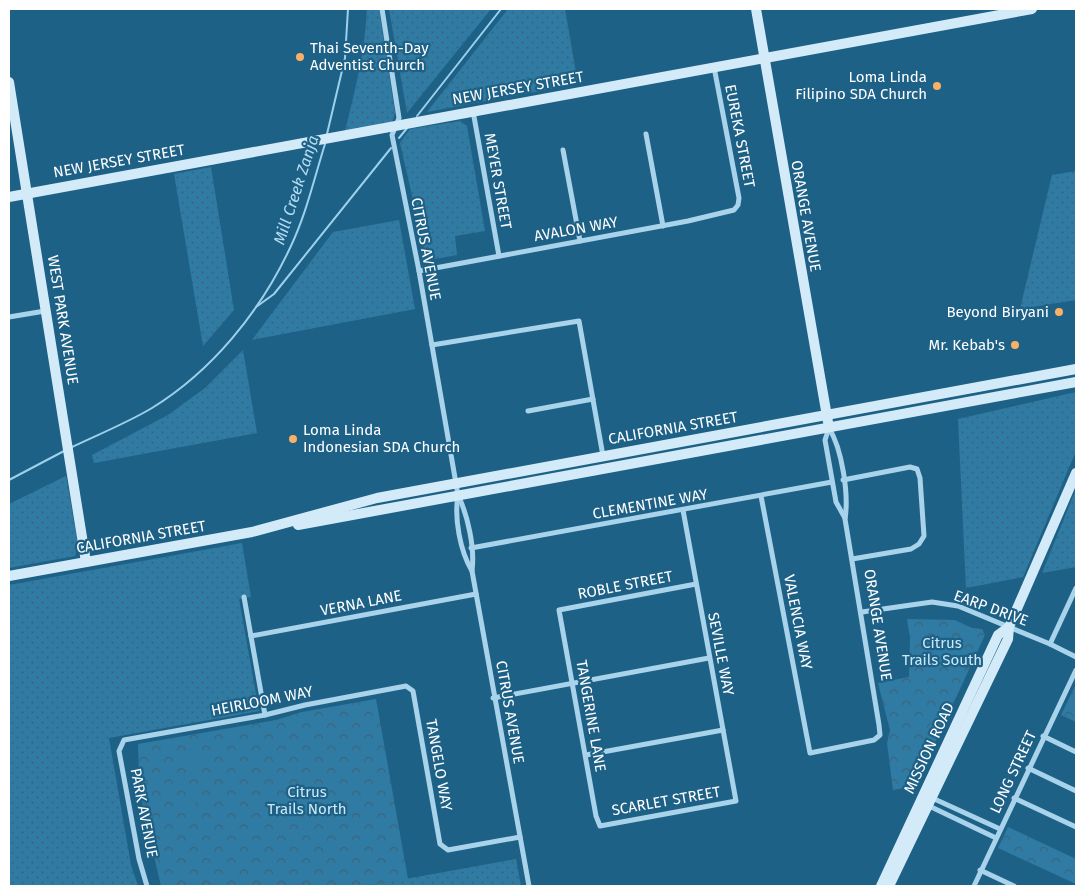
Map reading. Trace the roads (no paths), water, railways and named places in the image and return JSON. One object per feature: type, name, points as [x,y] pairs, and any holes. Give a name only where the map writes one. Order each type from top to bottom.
[{"type":"street","name":"CITRUS AVENUE","points":[[382,9],[399,118],[392,135],[419,270],[457,489],[463,505],[472,548],[474,559],[472,571],[529,886]]},
{"type":"street","name":"ORANGE AVENUE","points":[[756,9],[829,428],[836,438],[848,502],[845,519]]},
{"type":"street","name":"NEW JERSEY STREET","points":[[9,197],[1032,9]]},
{"type":"street","name":"EUREKA STREET","points":[[714,67],[739,198],[737,208]]},
{"type":"street","name":"WEST PARK AVENUE","points":[[9,82],[86,562]]},
{"type":"street","name":"MEYER STREET","points":[[473,111],[499,256]]},
{"type":"street","points":[[646,134],[663,226]]},
{"type":"street","points":[[563,150],[580,241]]},
{"type":"street","name":"AVALON WAY","points":[[419,270],[663,226],[728,212],[737,208]]},
{"type":"street","points":[[9,317],[46,310]]},
{"type":"street","points":[[432,345],[579,321],[603,456]]},
{"type":"street","name":"CALIFORNIA STREET","points":[[457,489],[603,456],[827,417],[1076,369]]},
{"type":"street","points":[[1040,376],[1042,388]]},
{"type":"street","name":"CALIFORNIA STREET","points":[[9,576],[278,526],[288,521],[377,498],[457,489],[829,428],[1076,382]]},
{"type":"street","points":[[528,411],[593,399]]},
{"type":"street","name":"ORANGE AVENUE","points":[[829,428],[825,440],[836,502],[845,519],[862,612],[867,663],[880,736]]},
{"type":"street","points":[[843,480],[910,467],[917,469],[920,478],[924,536],[920,544],[911,549],[852,559]]},
{"type":"street","name":"MISSION ROAD","points":[[881,886],[1008,639],[1009,627],[1076,473]]},
{"type":"street","name":"CLEMENTINE WAY","points":[[472,548],[832,482]]},
{"type":"street","name":"CITRUS AVENUE","points":[[457,489],[456,507],[465,560],[472,571]]},
{"type":"street","name":"VALENCIA WAY","points":[[761,496],[810,753],[874,740],[880,736]]},
{"type":"street","name":"SEVILLE WAY","points":[[683,510],[736,801]]},
{"type":"street","name":"ROBLE STREET","points":[[559,610],[696,584]]},
{"type":"street","points":[[1050,644],[1076,588]]},
{"type":"street","name":"VERNA LANE","points":[[251,636],[476,594]]},
{"type":"street","points":[[244,597],[265,715]]},
{"type":"street","name":"EARP DRIVE","points":[[862,612],[932,602],[958,606],[1050,644],[1076,657]]},
{"type":"street","name":"TANGERINE LANE","points":[[559,610],[596,816],[600,826]]},
{"type":"street","points":[[494,698],[709,658]]},
{"type":"street","name":"LONG STREET","points":[[974,886],[1043,736],[1076,670]]},
{"type":"street","name":"HEIRLOOM WAY","points":[[120,744],[124,740],[133,738],[410,687]]},
{"type":"street","name":"TANGELO WAY","points":[[410,687],[414,691],[440,844],[448,850],[520,837]]},
{"type":"street","points":[[586,755],[723,730]]},
{"type":"street","points":[[1043,736],[1076,752]]},
{"type":"street","name":"PARK AVENUE","points":[[120,744],[135,836],[147,886]]},
{"type":"street","points":[[1028,768],[1076,791]]},
{"type":"street","points":[[1014,798],[1076,827]]},
{"type":"street","points":[[926,799],[1000,829]]},
{"type":"street","points":[[926,799],[965,823],[996,838]]},
{"type":"street","name":"MISSION ROAD","points":[[889,886],[926,799]]},
{"type":"street","name":"SCARLET STREET","points":[[600,826],[736,801]]},
{"type":"street","points":[[965,823],[969,815]]},
{"type":"street","points":[[980,870],[1014,886]]},
{"type":"waterway","name":"Mill Creek Zanja","points":[[327,134],[345,58],[348,9]]},
{"type":"waterway","points":[[417,116],[501,9]]},
{"type":"waterway","points":[[399,138],[408,127]]},
{"type":"waterway","name":"Mill Creek Zanja","points":[[70,448],[152,408],[195,376],[232,338],[264,295],[290,248],[305,210],[325,144]]},
{"type":"waterway","points":[[256,307],[274,294],[391,148]]},
{"type":"waterway","name":"Mill Creek Zanja","points":[[9,480],[64,451]]},
{"type":"place","name":"Thai Seventh-Day Adventist Church","points":[[300,57]]},
{"type":"place","name":"Loma Linda Filipino SDA Church","points":[[937,86]]},
{"type":"place","name":"Beyond Biryani","points":[[1059,312]]},
{"type":"place","name":"Mr. Kebab's","points":[[1015,345]]},
{"type":"place","name":"Loma Linda Indonesian SDA Church","points":[[293,439]]},
{"type":"park label","name":"Citrus Trails South","points":[[942,652]]},
{"type":"park label","name":"Citrus Trails North","points":[[307,800]]}]
